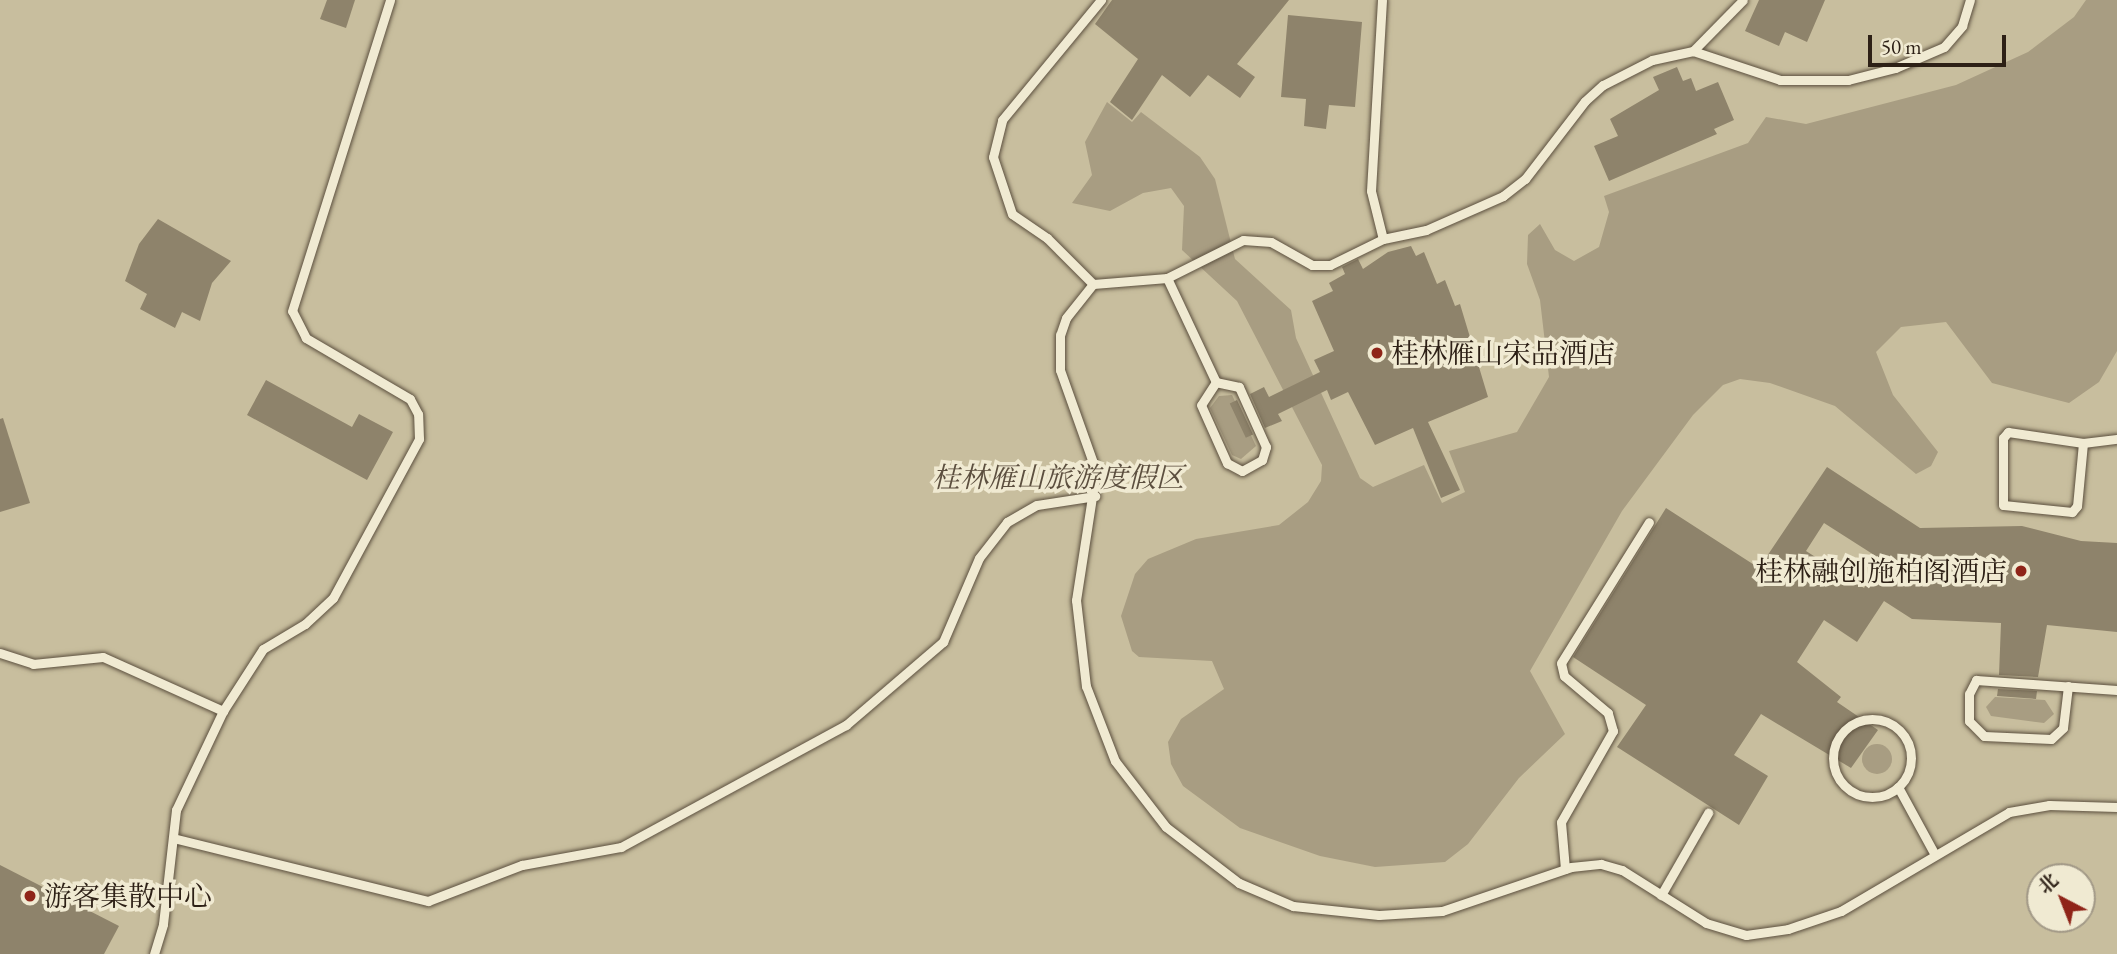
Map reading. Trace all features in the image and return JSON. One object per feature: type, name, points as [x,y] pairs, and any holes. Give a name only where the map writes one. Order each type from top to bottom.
[{"type":"lane","points":[[154,954],[177,804],[223,711],[263,649],[305,624],[333,598],[419,439],[418,414],[410,399],[306,338],[292,311],[390,0]]},
{"type":"lane","points":[[1093,285],[1055,245],[1012,214],[993,157],[998,128],[1007,112],[1101,0]]},
{"type":"lane","points":[[1382,0],[1371,191],[1383,239]]},
{"type":"lane","points":[[1693,51],[1743,0]]},
{"type":"lane","points":[[1970,0],[1962,26],[1937,51],[1848,80],[1780,80],[1693,51],[1652,60],[1603,85],[1562,127],[1525,178],[1503,196],[1426,230],[1383,239],[1330,265],[1312,265],[1271,242],[1243,240],[1167,278],[1093,285],[1066,318],[1058,355],[1069,403],[1092,451],[1095,496],[1078,566],[1076,600],[1086,686],[1115,761],[1166,827],[1200,856],[1239,883],[1293,906],[1379,915],[1469,904],[1565,869],[1611,866],[1706,923],[1759,934],[1841,911],[2009,812],[2049,805],[2117,807]]},
{"type":"lane","points":[[1167,278],[1216,382]]},
{"type":"lane","points":[[1230,381],[1239,387],[1266,447],[1262,460],[1242,471],[1227,463],[1201,405],[1216,382],[1230,381]]},
{"type":"lane","points":[[2083,443],[2077,506],[2072,512],[2003,505],[2003,438],[2008,432],[2083,443],[2117,439]]},
{"type":"lane","points":[[173,838],[428,901],[522,865],[621,848],[846,725],[943,642],[979,558],[1007,522],[1038,505],[1095,496]]},
{"type":"lane","points":[[1565,869],[1561,822],[1613,731],[1608,713],[1564,676],[1561,663],[1649,522]]},
{"type":"lane","points":[[0,653],[33,664],[103,657],[223,711]]},
{"type":"lane","points":[[2068,686],[2063,728],[2051,739],[1984,736],[1969,721],[1969,694],[1976,680],[2068,686],[2117,690]]},
{"type":"lane","points":[[1874,719],[1887,722],[1906,737],[1911,761],[1898,787],[1869,797],[1846,787],[1833,763],[1834,750],[1848,727],[1874,719]]},
{"type":"lane","points":[[1898,787],[1935,855]]},
{"type":"lane","points":[[1661,895],[1708,813]]},
{"type":"green space","name":"桂林雁山旅游度假区","points":[[0,0],[2117,0],[2117,954],[0,954]]},
{"type":"shaded area","points":[[2086,0],[2117,0],[2117,351],[2099,382],[2069,403],[1992,383],[1946,322],[1901,327],[1876,352],[1893,395],[1938,452],[1931,466],[1916,474],[1835,406],[1770,383],[1740,379],[1723,385],[1693,415],[1622,511],[1530,671],[1565,734],[1519,778],[1468,844],[1445,862],[1375,867],[1320,856],[1240,828],[1183,786],[1171,764],[1168,742],[1181,719],[1224,689],[1212,661],[1139,657],[1132,651],[1121,616],[1135,574],[1148,559],[1196,539],[1279,525],[1308,502],[1321,481],[1322,465],[1237,301],[1182,250],[1184,206],[1171,188],[1143,193],[1110,211],[1072,203],[1092,175],[1085,142],[1107,102],[1132,122],[1141,112],[1200,157],[1215,179],[1235,259],[1291,310],[1296,338],[1360,478],[1373,487],[1424,465],[1442,503],[1465,492],[1449,451],[1517,432],[1549,377],[1540,300],[1527,264],[1528,235],[1540,224],[1555,250],[1574,261],[1599,247],[1609,212],[1604,196],[1748,143],[1766,117],[1806,124],[1956,85],[2028,52],[2074,17]]},
{"type":"shaded area","points":[[1232,395],[1256,446],[1241,459],[1232,455],[1210,408],[1219,396]]},
{"type":"shaded area","points":[[1995,697],[2045,700],[2054,714],[2044,723],[1991,716],[1986,707]]},
{"type":"shaded area","points":[[1877,744],[1888,748],[1892,759],[1888,770],[1877,774],[1866,770],[1862,759],[1866,748]]},
{"type":"building","points":[[327,0],[355,0],[346,28],[320,19]]},
{"type":"building","points":[[1112,0],[1289,0],[1237,64],[1255,77],[1240,98],[1208,75],[1190,97],[1162,75],[1132,120],[1110,102],[1138,59],[1095,24]]},
{"type":"building","points":[[1759,0],[1825,0],[1807,42],[1785,32],[1779,46],[1745,31]]},
{"type":"building","points":[[1288,15],[1362,22],[1355,107],[1329,105],[1326,129],[1304,126],[1306,99],[1281,97]]},
{"type":"building","points":[[1677,67],[1683,81],[1691,78],[1696,91],[1718,82],[1734,120],[1714,129],[1717,134],[1609,181],[1594,146],[1618,136],[1610,119],[1659,90],[1653,77]]},
{"type":"building","points":[[158,219],[231,261],[212,283],[200,321],[182,312],[175,328],[140,309],[147,294],[125,281],[139,244]]},
{"type":"building","points":[[1411,246],[1416,256],[1424,252],[1437,284],[1445,280],[1455,306],[1460,304],[1488,397],[1428,422],[1460,490],[1441,498],[1413,428],[1375,445],[1348,392],[1331,400],[1327,390],[1278,414],[1282,421],[1265,428],[1250,394],[1264,387],[1269,397],[1320,372],[1314,360],[1334,351],[1312,301],[1333,291],[1329,283],[1345,274],[1342,267],[1358,259],[1363,269],[1388,252]]},
{"type":"building","points":[[266,380],[352,427],[359,414],[393,432],[367,480],[247,415]]},
{"type":"building","points":[[1237,400],[1253,434],[1246,438],[1230,403]]},
{"type":"building","points":[[3,418],[30,503],[0,512],[0,419]]},
{"type":"building","points":[[1827,467],[1920,528],[2022,526],[2081,541],[2117,543],[2117,632],[2047,625],[2038,677],[1999,675],[2001,623],[1912,619],[1884,601],[1857,642],[1824,620],[1797,662],[1841,697],[1837,702],[1878,730],[1851,768],[1761,714],[1734,755],[1768,776],[1739,825],[1617,747],[1646,705],[1573,657],[1666,508],[1759,568]],"holes":[[[1824,523],[1882,560],[1864,588],[1806,551]]]},
{"type":"building","points":[[1998,689],[2037,691],[2036,699],[1997,696]]},
{"type":"building","name":"游客集散中心","points":[[0,865],[119,926],[104,954],[0,954]]},
{"type":"place","name":"桂林雁山宋品酒店","points":[[1377,353]]},
{"type":"place","name":"桂林融创施柏阁酒店","points":[[2021,571]]},
{"type":"place","name":"游客集散中心","points":[[30,896]]}]
